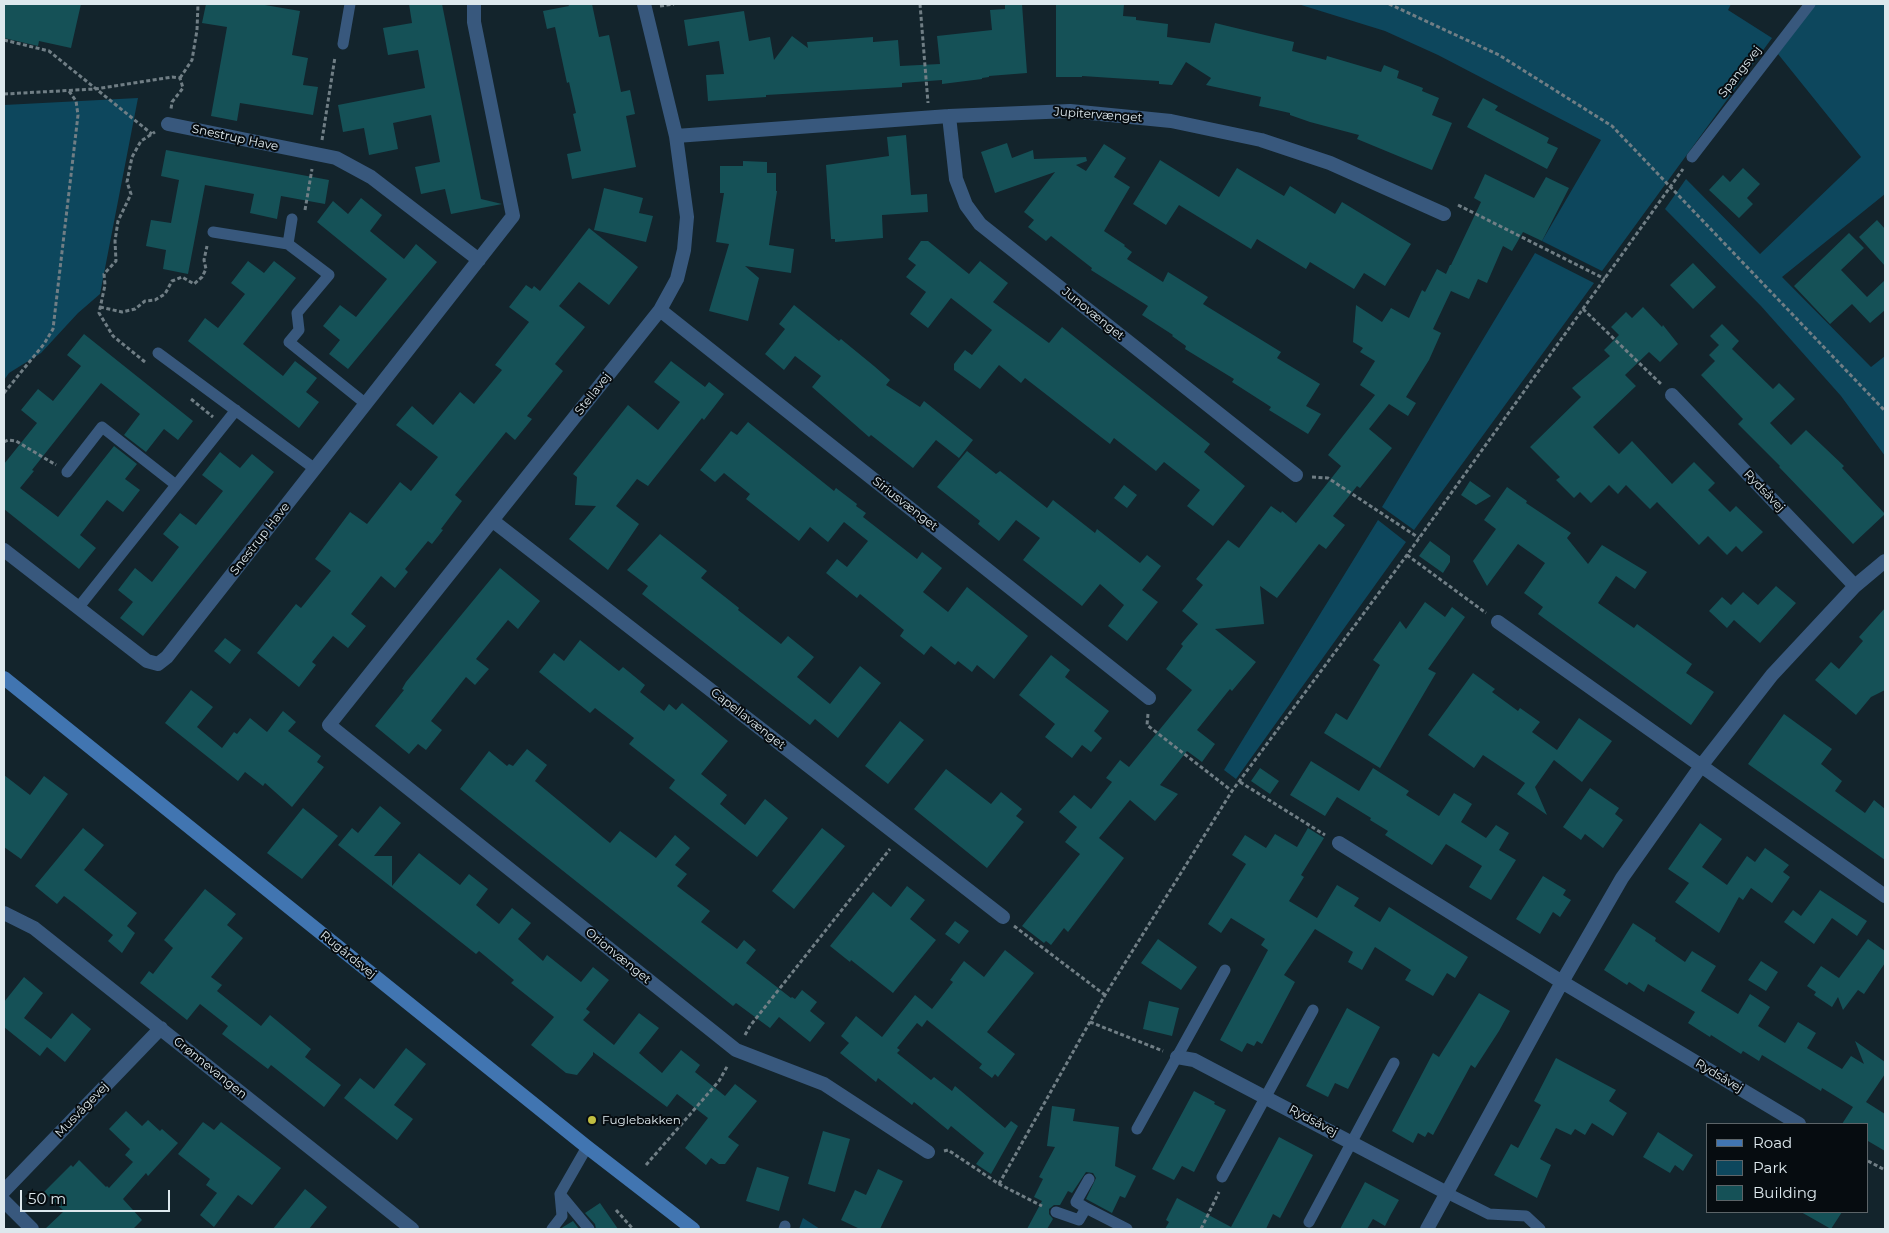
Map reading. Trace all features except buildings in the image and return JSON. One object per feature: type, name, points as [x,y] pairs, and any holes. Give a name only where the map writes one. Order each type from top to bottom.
[{"type":"main road","name":"Rugårdsvej","points":[[4,678],[587,1147],[693,1229]]},
{"type":"street","name":"Snestrup Have","points":[[4,550],[147,661],[158,664],[172,652],[513,216],[474,22],[474,4]]},
{"type":"street","name":"Stellavej","points":[[329,725],[660,310],[677,279],[684,250],[687,217],[676,136],[644,4]]},
{"type":"street","name":"Jupitervænget","points":[[676,136],[930,117],[1070,111],[1171,121],[1261,140],[1322,160],[1444,214]]},
{"type":"street","name":"Junovænget","points":[[949,116],[956,179],[966,205],[980,224],[1296,475]]},
{"type":"street","name":"Snestrup Have","points":[[168,124],[336,158],[371,177],[479,260]]},
{"type":"street","name":"Siriusvænget","points":[[660,310],[1149,698]]},
{"type":"street","name":"Rydsåvej","points":[[1672,395],[1856,586]]},
{"type":"street","name":"Capellavænget","points":[[493,521],[1003,917]]},
{"type":"street","points":[[1427,1229],[1562,982],[1622,878],[1701,766],[1772,675],[1856,586],[1885,561]]},
{"type":"street","points":[[1498,622],[1885,896]]},
{"type":"street","name":"Orionvænget","points":[[329,725],[736,1050],[824,1084],[928,1152]]},
{"type":"street","name":"Rydsåvej","points":[[1339,843],[1562,982],[1797,1123]]},
{"type":"street","name":"Grønnevangen","points":[[4,913],[34,928],[412,1229]]},
{"type":"street","name":"Musvågevej","points":[[4,1191],[161,1028]]},
{"type":"street","name":"Rydsåvej","points":[[1177,1057],[1194,1060],[1446,1192]]},
{"type":"street","points":[[4,1201],[32,1229]]},
{"type":"lane","points":[[343,44],[347,4]]},
{"type":"lane","name":"Spangsvej","points":[[1692,156],[1810,4]]},
{"type":"lane","points":[[288,244],[292,219]]},
{"type":"lane","points":[[213,232],[288,244],[330,275],[297,313],[299,330],[289,342],[366,404]]},
{"type":"lane","points":[[158,353],[315,469]]},
{"type":"lane","points":[[78,608],[236,410]]},
{"type":"lane","points":[[67,472],[102,427],[176,485]]},
{"type":"lane","points":[[1137,1130],[1225,970]]},
{"type":"lane","points":[[1222,1177],[1314,1010]]},
{"type":"lane","points":[[1309,1222],[1394,1063]]},
{"type":"lane","points":[[552,1229],[562,1216],[560,1194],[587,1147]]},
{"type":"lane","points":[[1089,1179],[1076,1202],[1127,1229]]},
{"type":"lane","name":"Rydsåvej","points":[[1446,1192],[1488,1214],[1526,1216],[1540,1229]]},
{"type":"lane","points":[[560,1194],[590,1229]]},
{"type":"lane","points":[[1056,1212],[1076,1225],[1086,1208]]},
{"type":"path","points":[[180,78],[192,60],[197,30],[198,4]]},
{"type":"path","points":[[920,4],[930,117]]},
{"type":"path","points":[[1388,4],[1499,54],[1612,126],[1885,411]]},
{"type":"path","points":[[4,40],[49,51],[152,134]]},
{"type":"path","points":[[292,219],[303,216],[313,166],[321,145],[336,53],[343,44]]},
{"type":"path","points":[[4,94],[95,89],[172,77],[180,78]]},
{"type":"path","points":[[150,366],[113,336],[101,318],[100,307],[106,285],[104,274],[116,261],[115,240],[118,221],[131,194],[127,182],[132,157],[141,141],[168,124],[172,102],[183,88],[180,78]]},
{"type":"path","points":[[4,393],[44,344],[53,329],[78,115],[76,101],[69,91]]},
{"type":"path","points":[[999,1184],[1105,995],[1232,791],[1407,555],[1692,156]]},
{"type":"path","points":[[1444,214],[1456,204],[1605,279]]},
{"type":"path","points":[[100,307],[122,312],[135,309],[145,301],[155,300],[165,294],[172,281],[182,277],[194,284],[202,277],[206,269],[206,250],[213,232]]},
{"type":"path","points":[[1583,309],[1672,395]]},
{"type":"path","points":[[186,395],[223,425]]},
{"type":"path","points":[[4,442],[8,440],[16,441],[67,472]]},
{"type":"path","points":[[1296,475],[1328,478],[1419,538]]},
{"type":"path","points":[[1407,555],[1498,622]]},
{"type":"path","points":[[1149,698],[1147,725],[1232,791]]},
{"type":"path","points":[[1240,782],[1339,843]]},
{"type":"path","points":[[646,1165],[720,1081],[750,1026],[900,837]]},
{"type":"path","points":[[1003,917],[1105,995]]},
{"type":"path","points":[[1090,1022],[1177,1057]]},
{"type":"path","points":[[928,1152],[948,1150],[999,1184],[1056,1212]]},
{"type":"path","points":[[1869,1162],[1885,1170]]},
{"type":"path","points":[[1201,1229],[1226,1179],[1222,1177]]},
{"type":"path","points":[[616,1210],[633,1229]]},
{"type":"green space","points":[[1298,4],[1731,4],[1728,10],[1772,38],[1602,271],[1542,241],[1601,140],[1438,55],[1385,31]]},
{"type":"green space","points":[[1815,4],[1885,4],[1885,194],[1782,277],[1871,367],[1885,356],[1885,456],[1841,396],[1761,306],[1665,209],[1686,179],[1760,254],[1861,157],[1778,54]]},
{"type":"green space","points":[[138,98],[100,294],[78,313],[41,353],[9,373],[4,380],[4,105]]},
{"type":"green space","points":[[1535,253],[1594,283],[1414,530],[1382,507]]},
{"type":"green space","points":[[1378,520],[1406,542],[1236,779],[1224,770]]},
{"type":"green space","points":[[803,1218],[820,1229],[799,1229]]},
{"type":"place","name":"Fuglebakken","points":[[592,1120]]}]
